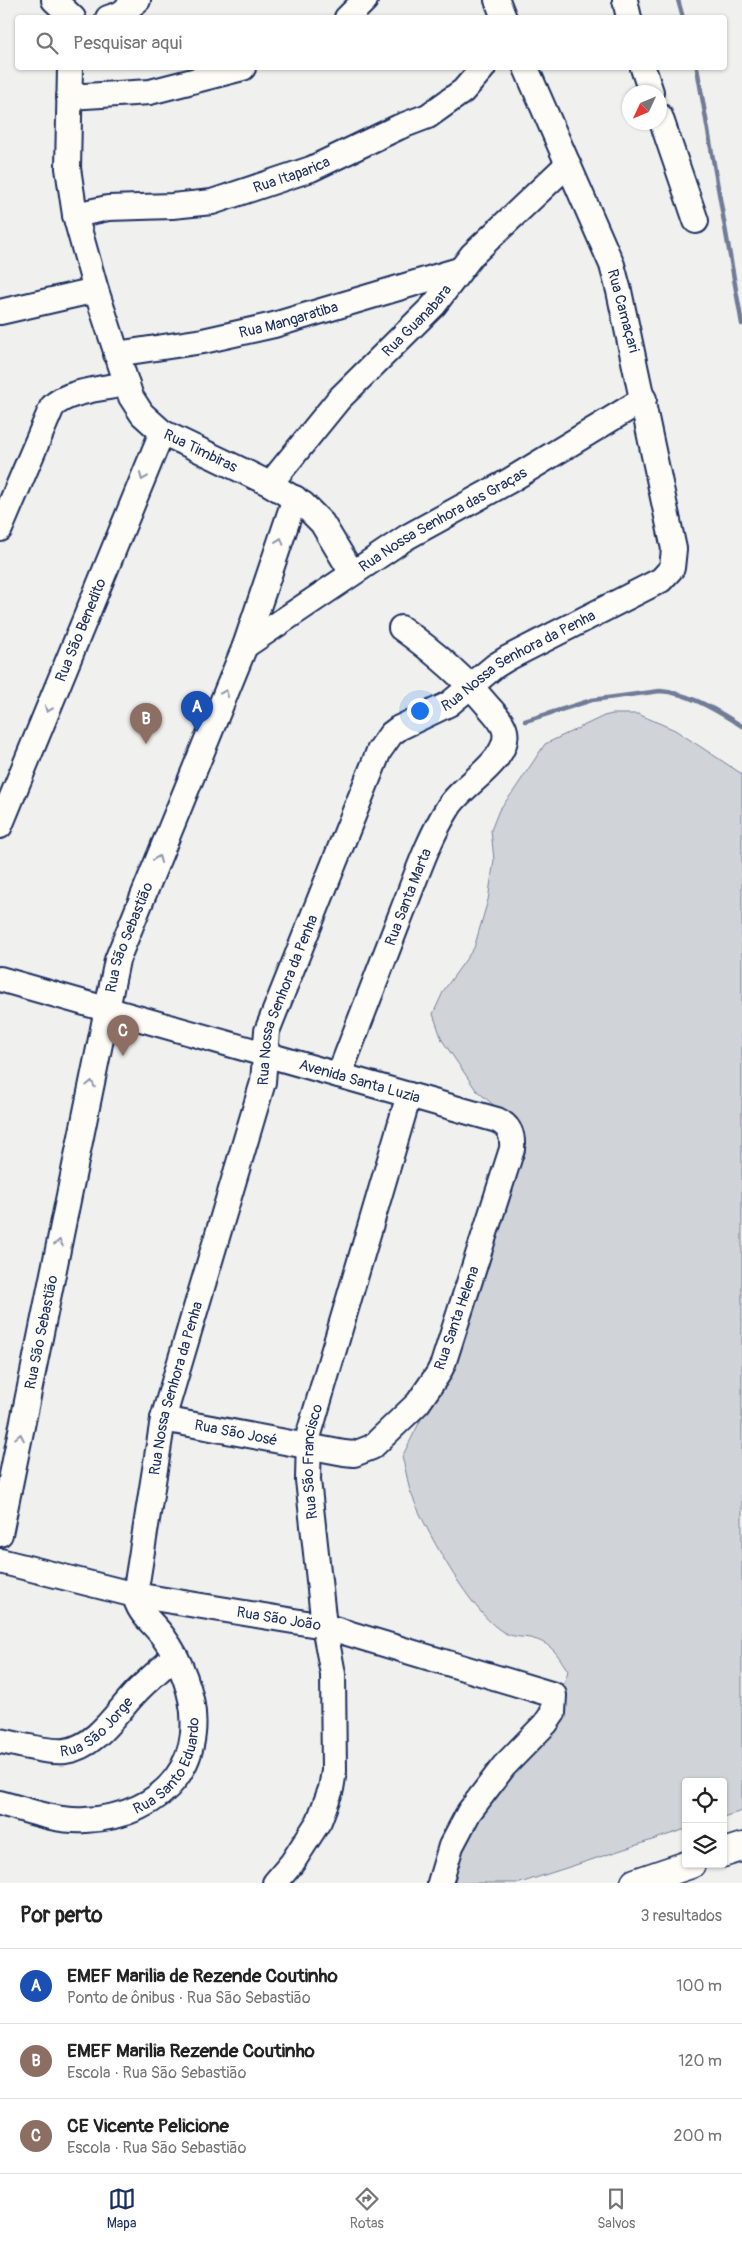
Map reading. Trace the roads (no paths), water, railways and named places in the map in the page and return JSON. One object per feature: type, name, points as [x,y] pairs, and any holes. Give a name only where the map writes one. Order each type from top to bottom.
[{"type":"main road","points":[[727,1852],[742,1847]]},
{"type":"main road","points":[[635,1883],[682,1867]]},
{"type":"street","points":[[54,0],[70,15]]},
{"type":"street","points":[[117,15],[138,0]]},
{"type":"street","points":[[350,15],[365,0]]},
{"type":"street","points":[[497,0],[503,15]]},
{"type":"street","points":[[624,0],[627,15]]},
{"type":"street","name":"Rua Timbiras","points":[[70,70],[69,174],[75,215],[96,290],[131,397],[142,414],[162,432],[295,498],[322,523],[352,573]]},
{"type":"street","points":[[69,97],[150,92],[235,70]]},
{"type":"street","name":"Rua Itaparica","points":[[75,215],[108,208],[172,206],[212,202],[311,169],[398,126],[428,116],[463,91],[481,70]]},
{"type":"street","name":"Rua Camaçari","points":[[527,70],[614,274],[626,316],[674,549],[672,568]]},
{"type":"street","points":[[644,70],[649,85]]},
{"type":"street","points":[[665,130],[696,221]]},
{"type":"street","name":"Rua Guanabara","points":[[270,484],[334,405],[434,305],[459,270],[483,244],[568,164]]},
{"type":"street","name":"Rua Mangaratiba","points":[[116,354],[203,342],[274,325],[459,270]]},
{"type":"street","points":[[0,312],[96,290]]},
{"type":"street","points":[[0,529],[52,407],[58,401],[73,395],[127,384]]},
{"type":"street","name":"Rua Nossa Senhora das Graças","points":[[245,646],[407,537],[509,481],[644,399]]},
{"type":"street","name":"Rua São Benedito","points":[[2,816],[162,432]]},
{"type":"street","name":"Rua São Sebastião","points":[[0,1534],[116,960],[245,646],[295,498]]},
{"type":"street","name":"Rua Nossa Senhora da Penha","points":[[135,1595],[163,1419],[263,1082],[268,1031],[379,751],[391,734],[399,728],[449,704],[495,666],[661,580],[672,568]]},
{"type":"street","points":[[400,628],[433,651],[471,686]]},
{"type":"street","name":"Rua Santa Marta","points":[[339,1075],[422,861],[440,822],[459,792],[495,762],[503,746],[505,731],[499,720],[471,686]]},
{"type":"street","name":"Avenida Santa Luzia","points":[[0,979],[497,1120],[504,1123],[511,1133]]},
{"type":"street","name":"Rua São Francisco","points":[[275,1883],[308,1840],[326,1806],[331,1789],[334,1744],[333,1674],[324,1626],[308,1480],[308,1448],[313,1419],[409,1095]]},
{"type":"street","name":"Rua Santa Helena","points":[[308,1448],[354,1454],[372,1446],[418,1402],[432,1384],[443,1364],[512,1149],[511,1133]]},
{"type":"street","name":"Rua São José","points":[[163,1419],[308,1448]]},
{"type":"street","name":"Rua São João","points":[[0,1561],[135,1595],[324,1626],[554,1695],[553,1713],[546,1723],[504,1766],[469,1812],[451,1846],[440,1883]]},
{"type":"street","name":"Rua Santo Eduardo","points":[[0,1803],[44,1815],[83,1820],[128,1812],[154,1800],[164,1793],[179,1773],[190,1751],[194,1726],[186,1681],[175,1656],[164,1638],[138,1608],[135,1595]]},
{"type":"street","name":"Rua São Jorge","points":[[0,1741],[64,1751],[85,1744],[96,1736],[136,1691],[175,1656]]},
{"type":"waterway","points":[[678,0],[682,15]]},
{"type":"waterway","points":[[697,70],[742,324]]},
{"type":"waterway","points":[[525,721],[592,700],[660,691],[671,692],[693,699],[742,726]]},
{"type":"place","name":"EMEF Marilia de Rezende Coutinho","points":[[197,732]]},
{"type":"place","name":"EMEF Marilia Rezende Coutinho","points":[[146,744]]},
{"type":"place","name":"CE Vicente Pelicione","points":[[123,1056]]}]
